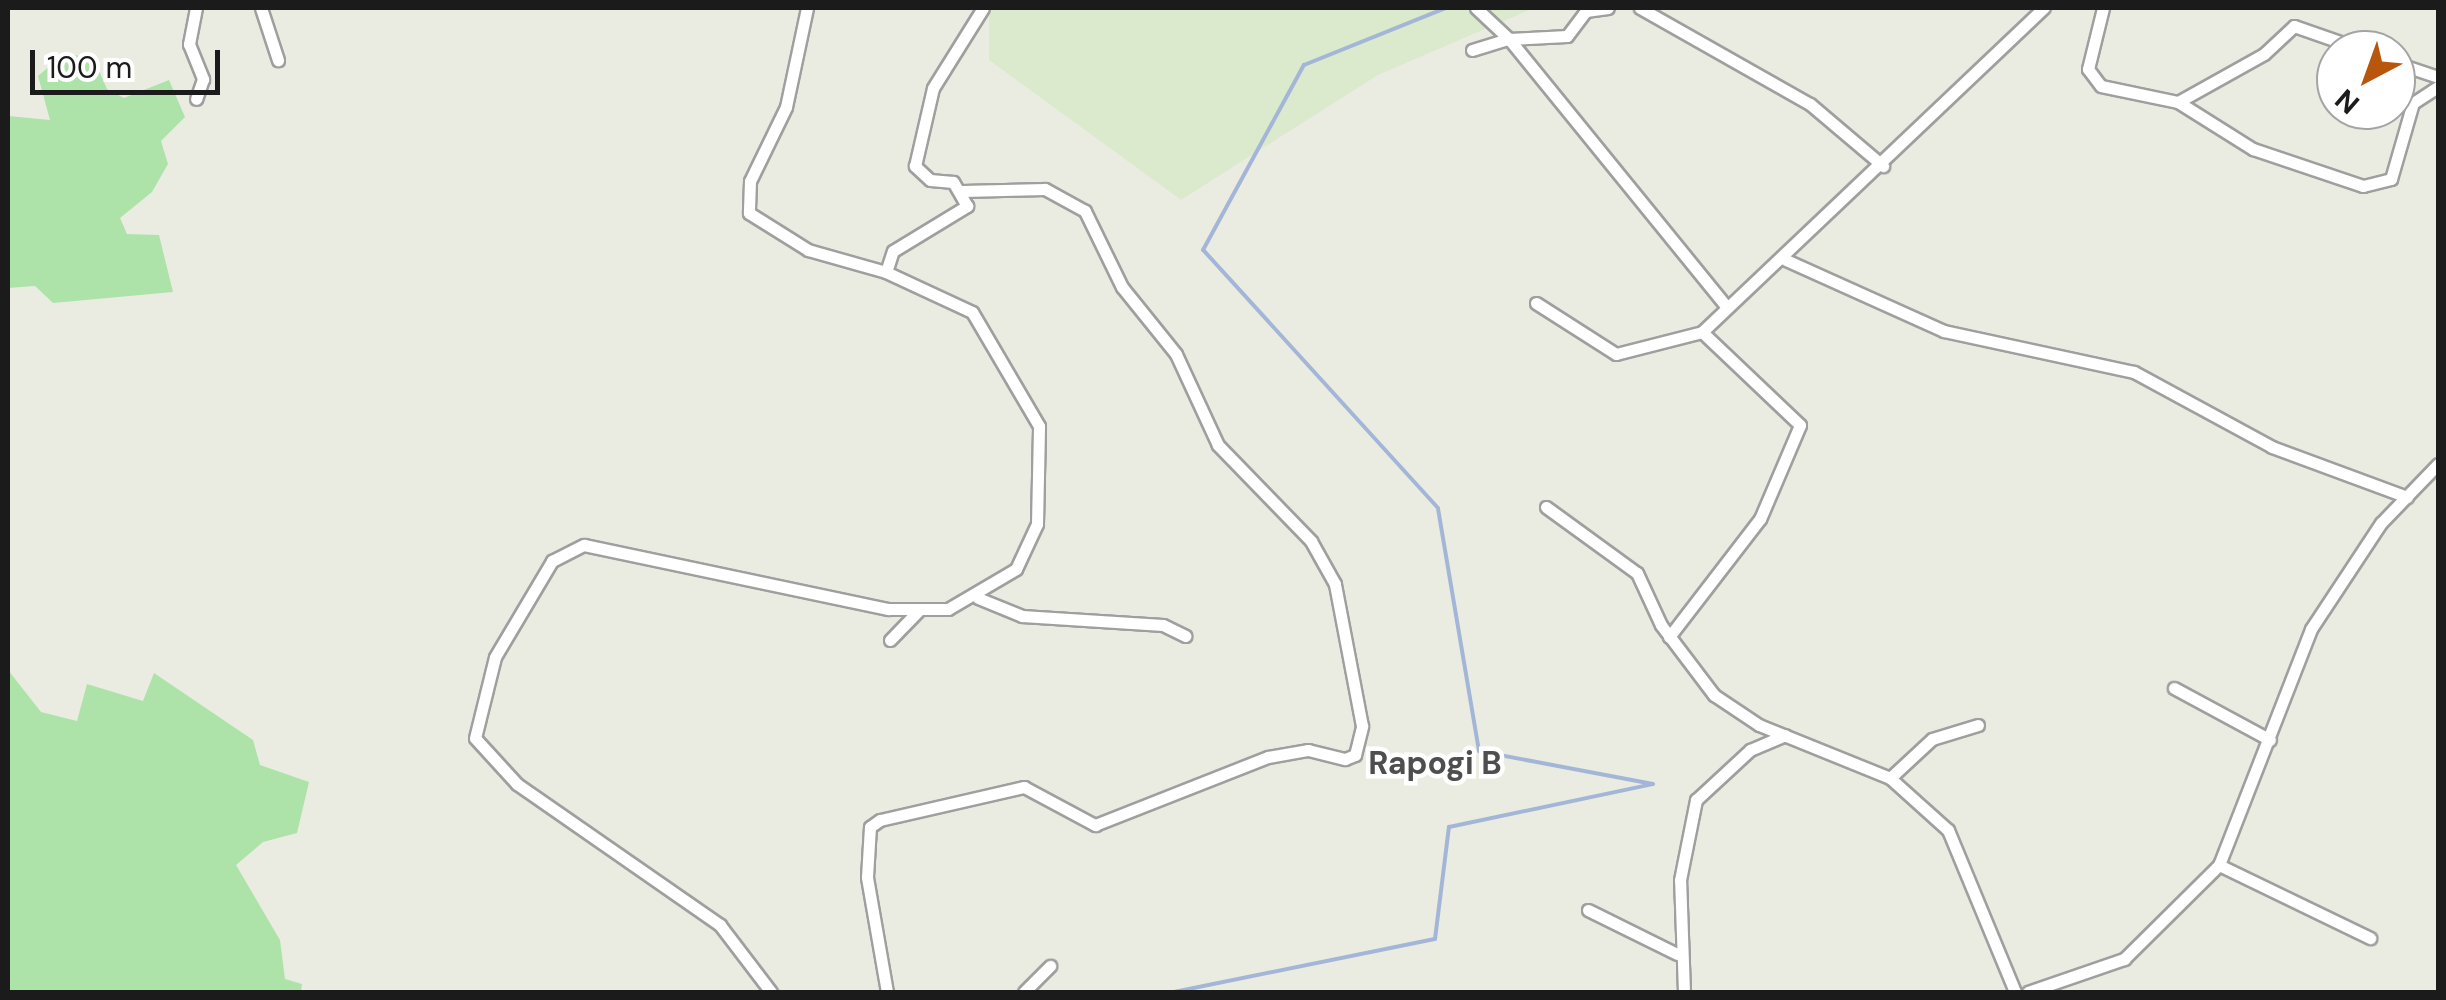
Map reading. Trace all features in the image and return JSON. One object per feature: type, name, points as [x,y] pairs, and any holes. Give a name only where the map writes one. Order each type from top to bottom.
[{"type":"street","points":[[196,8],[189,44],[203,79],[196,99]]},
{"type":"street","points":[[261,8],[278,60]]},
{"type":"street","points":[[807,8],[786,107],[750,181],[750,213],[808,250],[886,272],[972,312],[1039,426],[1029,549],[978,598]]},
{"type":"street","points":[[888,992],[868,877],[870,827],[880,820],[1024,787],[1095,824],[1268,758],[1308,750],[1346,759],[1356,755],[1362,726],[1335,584],[1311,541],[1218,445],[1176,354],[1122,287],[1084,212],[1044,188],[962,191],[915,166],[933,88],[982,8]]},
{"type":"street","points":[[1476,8],[1509,39],[1727,308]]},
{"type":"street","points":[[1472,50],[1509,39],[1567,36],[1586,11],[1608,8]]},
{"type":"street","points":[[1640,8],[1810,104],[1883,166]]},
{"type":"street","points":[[1536,302],[1616,354],[1702,332],[1786,260],[2044,8]]},
{"type":"street","points":[[2103,8],[2092,78],[2130,96],[2178,102],[2252,149],[2377,188],[2391,179],[2413,103],[2438,87]]},
{"type":"street","points":[[2178,102],[2264,54],[2294,26],[2316,34]]},
{"type":"street","points":[[886,272],[892,251],[963,212],[962,191]]},
{"type":"street","points":[[1786,260],[1944,331],[2134,372],[2272,447],[2408,498]]},
{"type":"street","points":[[1669,638],[1760,518],[1800,424],[1702,332]]},
{"type":"street","points":[[2028,992],[2124,959],[2219,865],[2311,628],[2438,464]]},
{"type":"street","points":[[1546,507],[1637,574],[1669,638],[1714,695],[1785,736],[1890,778],[1961,851],[2015,992]]},
{"type":"street","points":[[771,992],[747,951],[679,891],[477,750],[495,657],[552,561],[584,545],[920,609],[978,598],[1022,616],[1163,625],[1186,636]]},
{"type":"street","points":[[890,640],[920,609]]},
{"type":"street","points":[[2174,688],[2270,740]]},
{"type":"street","points":[[1890,778],[1932,739],[1978,725]]},
{"type":"street","points":[[1684,992],[1677,954],[1696,800],[1750,750],[1785,736]]},
{"type":"street","points":[[2219,865],[2370,938]]},
{"type":"street","points":[[1588,910],[1677,954]]},
{"type":"street","points":[[1024,992],[1050,966]]},
{"type":"green space","points":[[989,8],[1534,8],[1378,75],[1181,200],[989,60]]},
{"type":"green space","points":[[65,53],[94,59],[107,89],[124,98],[169,80],[185,117],[161,141],[168,164],[152,192],[120,218],[127,234],[159,235],[173,292],[53,303],[35,286],[8,288],[8,116],[50,120],[38,76]]},
{"type":"green space","points":[[8,670],[41,712],[77,721],[87,684],[143,701],[154,673],[253,740],[260,765],[309,782],[297,833],[263,842],[236,865],[280,940],[285,979],[302,984],[301,992],[8,992]]},
{"type":"waterway","points":[[1174,992],[1435,939],[1449,827],[1653,784],[1479,751],[1438,508],[1203,250],[1304,65],[1446,8]]},
{"type":"district","name":"Rapogi B","points":[[1435,763]]}]
